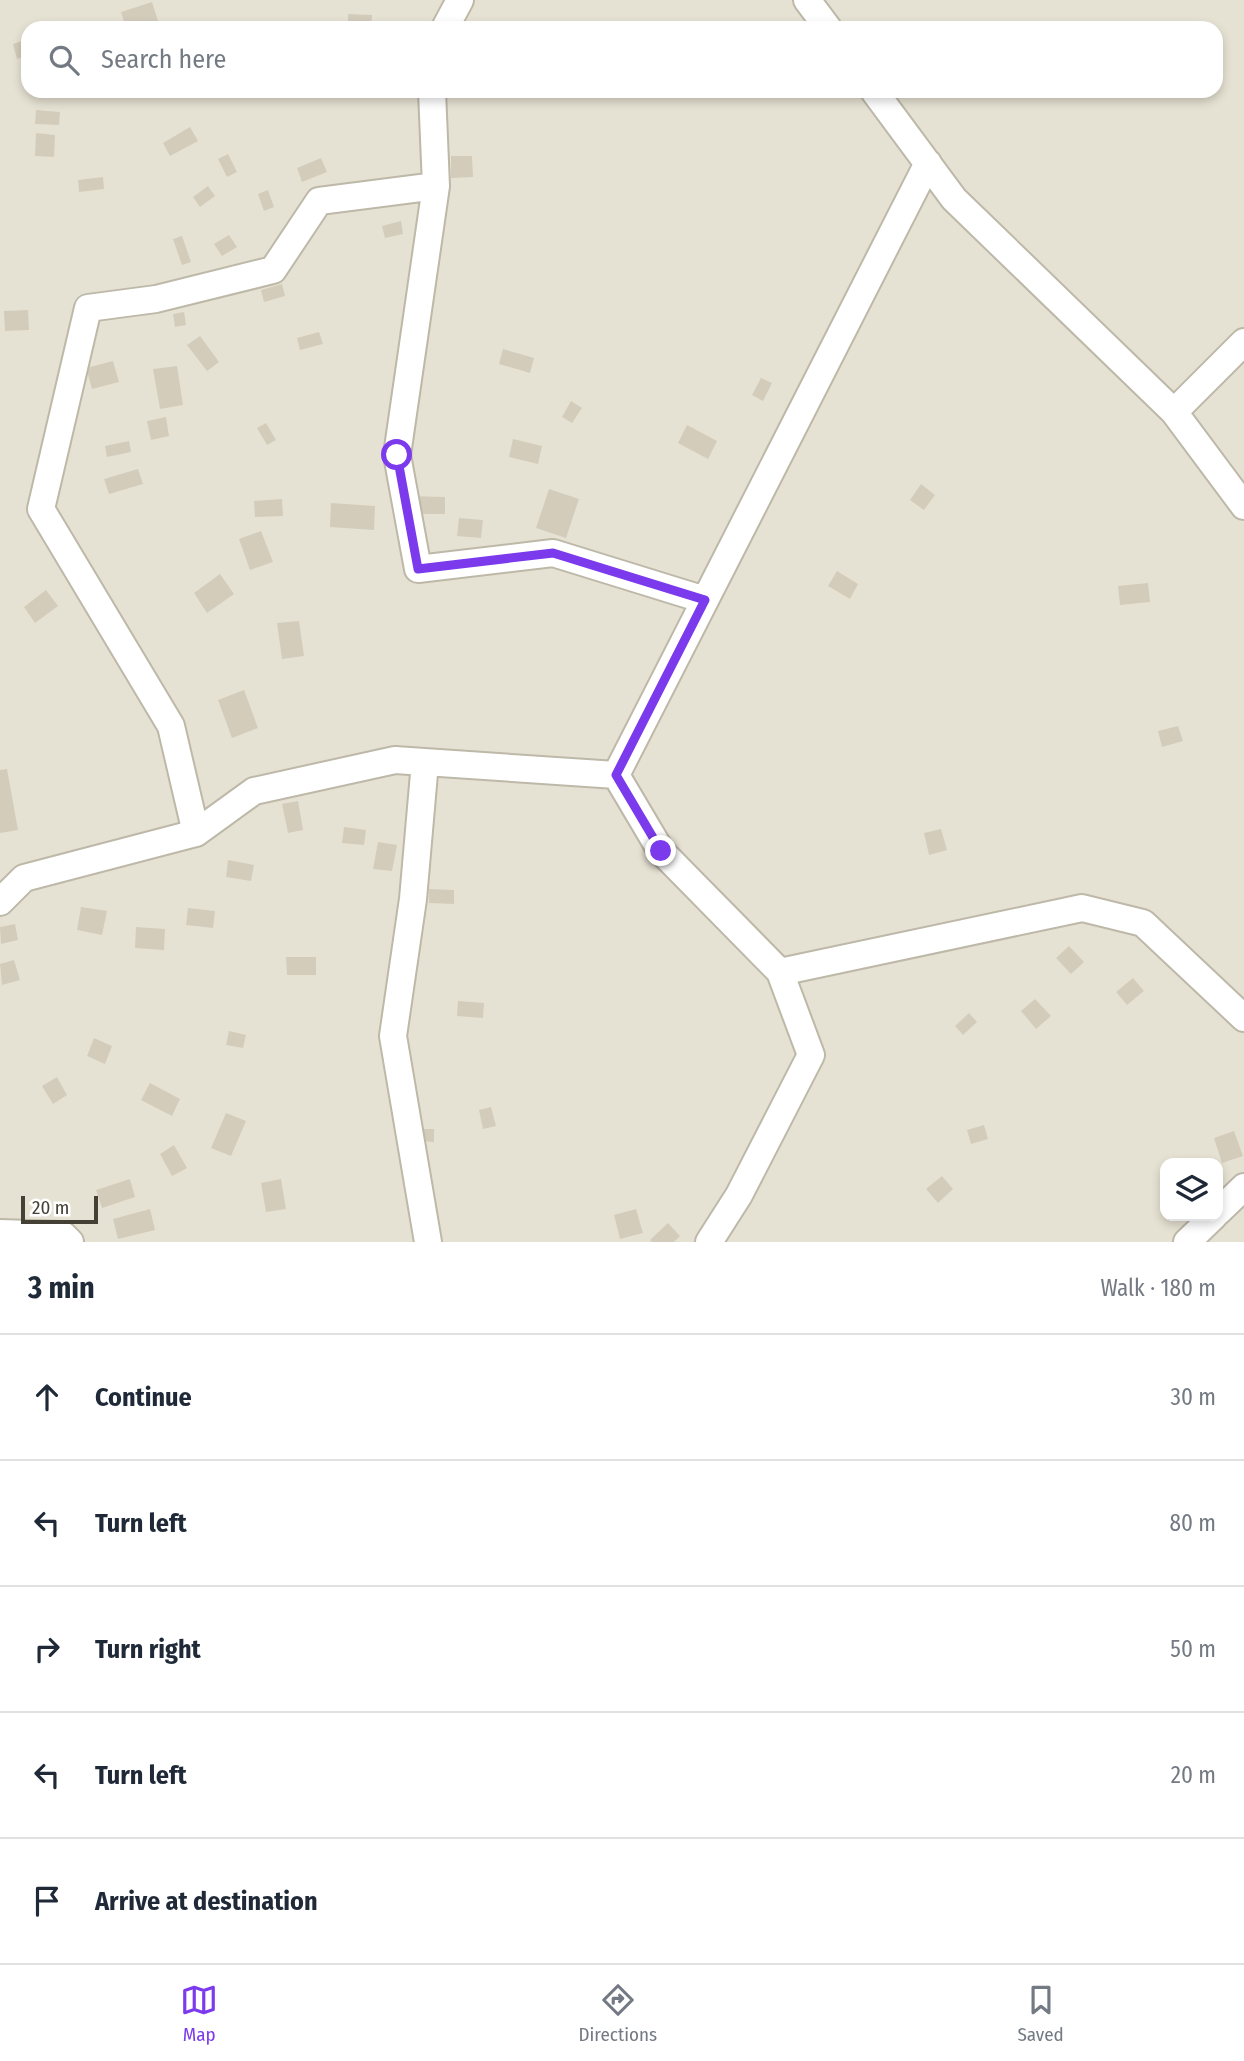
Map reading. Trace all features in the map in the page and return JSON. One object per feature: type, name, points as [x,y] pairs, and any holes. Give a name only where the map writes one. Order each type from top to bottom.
[{"type":"street","points":[[449,21],[460,0]]},
{"type":"street","points":[[807,0],[823,21]]},
{"type":"street","points":[[432,98],[436,186],[397,455],[418,569],[553,553],[705,600]]},
{"type":"street","points":[[879,98],[954,199],[1174,412],[1244,506]]},
{"type":"street","points":[[616,775],[928,163]]},
{"type":"street","points":[[196,833],[171,726],[41,509],[88,308],[156,299],[273,270],[319,201],[436,186]]},
{"type":"street","points":[[1174,412],[1244,342]]},
{"type":"street","points":[[0,902],[24,878],[196,833],[254,790],[395,760],[616,775]]},
{"type":"street","points":[[425,762],[413,899],[393,1036],[428,1242]]},
{"type":"street","points":[[616,775],[661,851],[780,972],[811,1055],[739,1195],[709,1242]]},
{"type":"street","points":[[780,972],[1082,908],[1143,923],[1244,1018]]},
{"type":"street","points":[[1223,1207],[1244,1187]]},
{"type":"street","points":[[1187,1242],[1209,1221]]},
{"type":"street","points":[[0,1233],[63,1235],[71,1242]]},
{"type":"shaded area","points":[[0,0],[1244,0],[1244,1242],[0,1242]]},
{"type":"building","points":[[152,2],[158,21],[124,21],[121,12]]},
{"type":"building","points":[[348,14],[372,15],[372,21],[348,21]]},
{"type":"building","points":[[21,41],[21,58],[17,59],[13,44]]},
{"type":"building","points":[[36,110],[60,112],[59,125],[35,124]]},
{"type":"building","points":[[190,127],[198,141],[170,156],[163,143]]},
{"type":"building","points":[[36,133],[55,135],[54,157],[35,156]]},
{"type":"building","points":[[228,154],[237,172],[227,177],[218,159]]},
{"type":"building","points":[[451,156],[472,156],[473,177],[451,178]]},
{"type":"building","points":[[321,158],[327,172],[302,182],[297,168]]},
{"type":"building","points":[[103,177],[104,189],[79,192],[78,180]]},
{"type":"building","points":[[208,186],[215,196],[200,207],[193,197]]},
{"type":"building","points":[[268,190],[274,207],[264,211],[258,194]]},
{"type":"building","points":[[401,221],[403,234],[385,238],[382,226]]},
{"type":"building","points":[[229,235],[237,247],[222,256],[214,244]]},
{"type":"building","points":[[182,236],[191,262],[182,265],[173,239]]},
{"type":"building","points":[[282,284],[285,296],[264,302],[261,290]]},
{"type":"building","points":[[28,310],[29,330],[5,331],[4,311]]},
{"type":"building","points":[[184,312],[186,325],[175,327],[173,314]]},
{"type":"building","points":[[319,332],[323,344],[300,350],[297,338]]},
{"type":"building","points":[[200,336],[219,362],[207,371],[187,345]]},
{"type":"building","points":[[503,349],[534,358],[530,373],[499,364]]},
{"type":"building","points":[[113,361],[119,382],[92,389],[86,368]]},
{"type":"building","points":[[177,366],[183,405],[160,409],[153,369]]},
{"type":"building","points":[[761,378],[772,383],[763,401],[752,395]]},
{"type":"building","points":[[571,401],[582,408],[572,423],[562,417]]},
{"type":"building","points":[[166,417],[169,436],[151,440],[147,421]]},
{"type":"building","points":[[266,423],[276,440],[267,445],[257,428]]},
{"type":"building","points":[[687,425],[717,441],[708,459],[678,443]]},
{"type":"building","points":[[513,439],[542,446],[538,464],[509,457]]},
{"type":"building","points":[[129,441],[131,452],[107,457],[105,446]]},
{"type":"building","points":[[138,469],[143,484],[109,494],[104,479]]},
{"type":"building","points":[[921,484],[935,495],[924,510],[910,500]]},
{"type":"building","points":[[549,489],[579,499],[566,538],[536,528]]},
{"type":"building","points":[[410,496],[445,497],[445,514],[410,514]]},
{"type":"building","points":[[282,499],[283,516],[255,517],[254,501]]},
{"type":"building","points":[[331,503],[375,506],[374,530],[330,527]]},
{"type":"building","points":[[459,518],[483,520],[481,538],[457,536]]},
{"type":"building","points":[[261,531],[273,562],[250,570],[239,539]]},
{"type":"building","points":[[837,571],[858,584],[850,599],[828,586]]},
{"type":"building","points":[[220,574],[234,594],[207,613],[194,593]]},
{"type":"building","points":[[1148,583],[1150,602],[1120,605],[1118,586]]},
{"type":"building","points":[[46,590],[58,606],[35,623],[24,607]]},
{"type":"building","points":[[299,621],[304,656],[282,659],[277,623]]},
{"type":"building","points":[[244,690],[258,728],[232,738],[218,700]]},
{"type":"building","points":[[1178,726],[1183,741],[1162,747],[1158,731]]},
{"type":"building","points":[[7,769],[18,830],[0,833],[0,770]]},
{"type":"building","points":[[298,801],[303,830],[288,833],[282,804]]},
{"type":"building","points":[[344,827],[366,830],[364,845],[342,843]]},
{"type":"building","points":[[941,829],[947,850],[929,855],[924,833]]},
{"type":"building","points":[[378,842],[397,845],[392,871],[373,869]]},
{"type":"building","points":[[228,860],[254,865],[251,881],[226,877]]},
{"type":"building","points":[[429,889],[454,890],[454,904],[429,903]]},
{"type":"building","points":[[81,907],[107,911],[102,935],[77,930]]},
{"type":"building","points":[[188,908],[215,911],[213,928],[186,925]]},
{"type":"building","points":[[15,924],[18,940],[1,944],[0,927]]},
{"type":"building","points":[[136,927],[165,929],[164,950],[135,948]]},
{"type":"building","points":[[1069,946],[1084,962],[1071,974],[1056,958]]},
{"type":"building","points":[[286,957],[316,957],[316,975],[287,975]]},
{"type":"building","points":[[14,960],[20,980],[2,985],[0,964]]},
{"type":"building","points":[[1133,978],[1144,991],[1127,1005],[1116,992]]},
{"type":"building","points":[[1035,999],[1051,1016],[1036,1029],[1021,1011]]},
{"type":"building","points":[[458,1001],[484,1003],[483,1018],[457,1016]]},
{"type":"building","points":[[969,1013],[977,1022],[963,1035],[955,1026]]},
{"type":"building","points":[[229,1031],[246,1035],[243,1048],[226,1045]]},
{"type":"building","points":[[94,1038],[112,1046],[105,1064],[87,1056]]},
{"type":"building","points":[[57,1077],[67,1095],[53,1104],[42,1086]]},
{"type":"building","points":[[150,1083],[180,1099],[172,1116],[141,1100]]},
{"type":"building","points":[[491,1107],[496,1126],[483,1129],[479,1110]]},
{"type":"building","points":[[226,1113],[246,1121],[231,1156],[211,1148]]},
{"type":"building","points":[[984,1125],[988,1139],[971,1144],[967,1130]]},
{"type":"building","points":[[421,1129],[434,1129],[434,1142],[421,1141]]},
{"type":"building","points":[[1234,1131],[1243,1156],[1223,1163],[1214,1138]]},
{"type":"building","points":[[174,1145],[187,1168],[172,1176],[160,1154]]},
{"type":"building","points":[[942,1176],[953,1189],[938,1203],[926,1189]]},
{"type":"building","points":[[130,1179],[135,1197],[102,1208],[96,1190]]},
{"type":"building","points":[[281,1179],[286,1209],[266,1212],[261,1183]]},
{"type":"building","points":[[150,1209],[155,1230],[118,1239],[113,1219]]},
{"type":"building","points":[[636,1209],[643,1233],[620,1239],[614,1215]]},
{"type":"building","points":[[668,1223],[680,1236],[674,1242],[652,1242],[650,1240]]},
{"type":"route","points":[[397,455],[418,569],[553,553],[705,600],[616,775],[661,851]]}]
